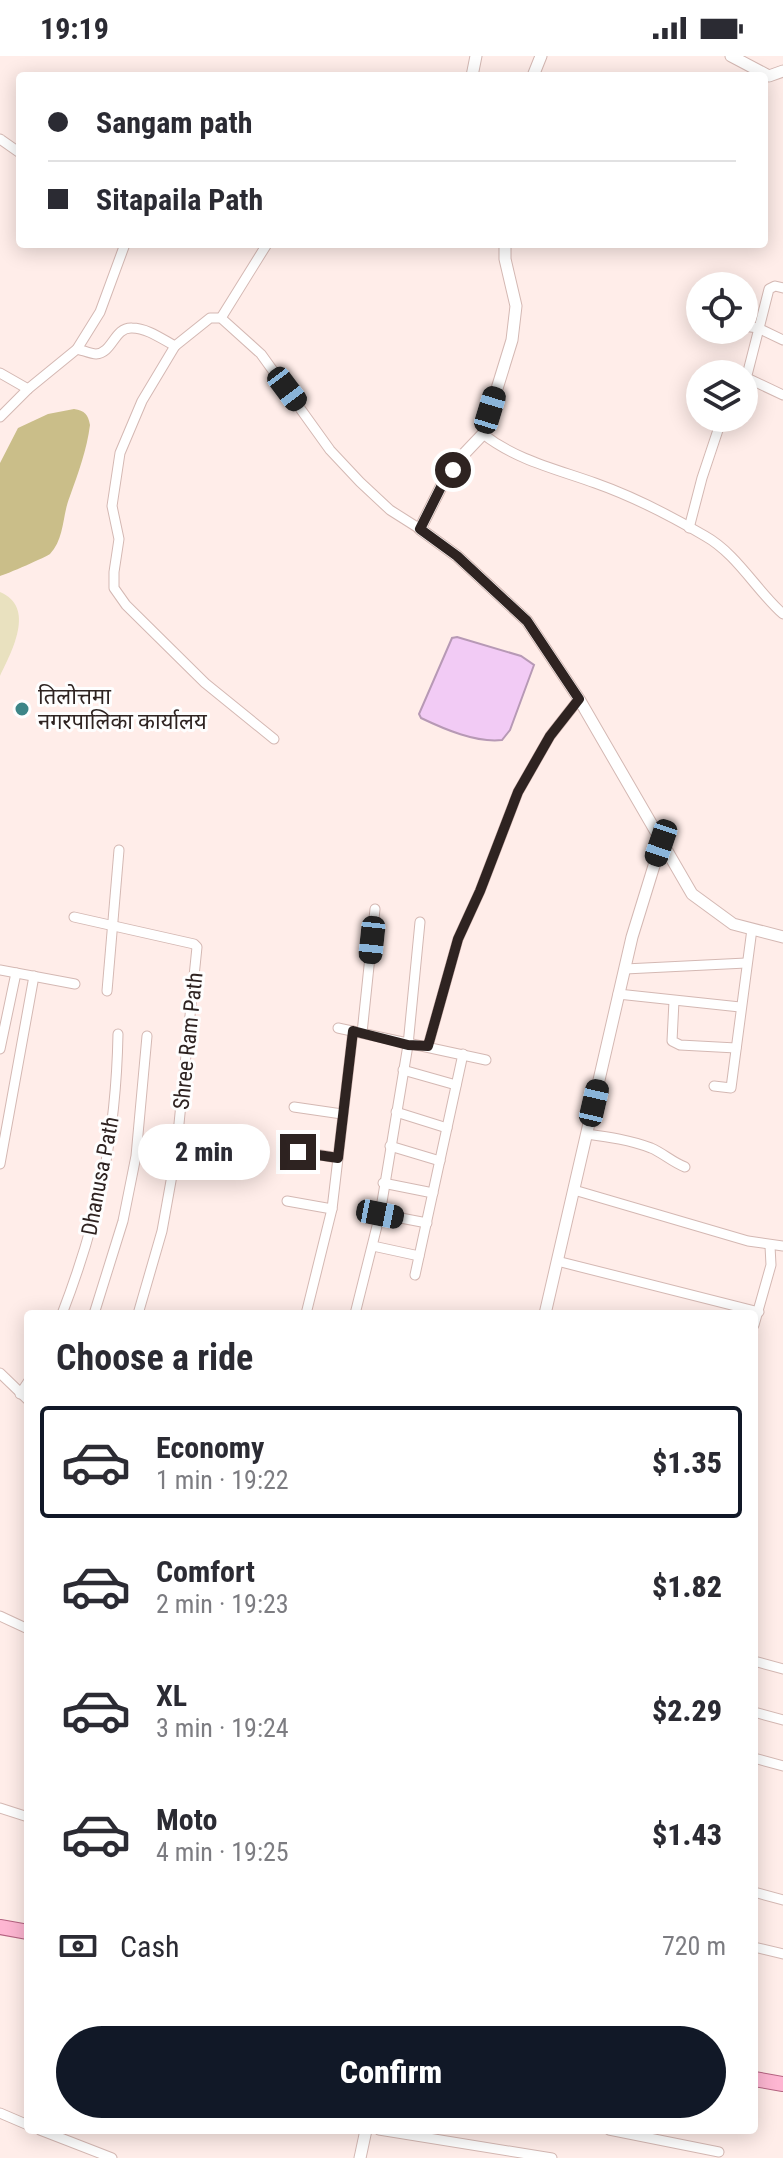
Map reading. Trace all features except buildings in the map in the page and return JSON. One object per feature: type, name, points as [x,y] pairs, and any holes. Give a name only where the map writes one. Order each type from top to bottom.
[{"type":"main road","points":[[0,1927],[24,1931]]},
{"type":"main road","points":[[758,2080],[783,2084]]},
{"type":"street","points":[[731,56],[761,72]]},
{"type":"street","points":[[0,417],[28,389],[77,349],[100,312],[124,248]]},
{"type":"street","points":[[221,318],[265,248]]},
{"type":"street","points":[[420,529],[442,485],[463,455],[483,434],[514,329],[516,306],[505,248]]},
{"type":"street","points":[[783,288],[775,286],[769,289],[758,328],[783,340]]},
{"type":"street","points":[[274,739],[205,683],[126,605],[114,588],[119,539],[112,506],[120,453],[142,401],[175,346],[210,318],[221,318],[261,354],[330,450],[367,490],[390,510],[457,556],[527,621],[579,699],[692,894],[733,924],[783,937]]},
{"type":"street","points":[[77,349],[96,354],[103,352],[121,330],[129,328],[144,330],[175,346]]},
{"type":"street","points":[[0,373],[28,389]]},
{"type":"street","points":[[758,387],[783,395]]},
{"type":"street","points":[[689,528],[717,432]]},
{"type":"street","points":[[483,434],[501,448],[560,473],[622,494],[689,528],[719,546],[783,614]]},
{"type":"street","points":[[428,1046],[458,939],[518,792],[550,736],[579,699]]},
{"type":"street","points":[[546,1310],[618,994],[661,843]]},
{"type":"street","points":[[107,991],[119,850]]},
{"type":"street","points":[[307,1310],[332,1209],[342,1114],[358,1032],[375,909]]},
{"type":"street","points":[[74,917],[112,925]]},
{"type":"street","points":[[356,1310],[380,1214],[408,1045],[420,922]]},
{"type":"street","name":"Shree Ram Path","points":[[112,925],[194,944],[198,952],[176,1153],[162,1231],[139,1310]]},
{"type":"street","points":[[714,1086],[731,1088],[752,929]]},
{"type":"street","points":[[625,969],[746,963]]},
{"type":"street","points":[[0,970],[75,984]]},
{"type":"street","points":[[0,1049],[16,973]]},
{"type":"street","points":[[0,1164],[34,976]]},
{"type":"street","points":[[618,994],[740,1007]]},
{"type":"street","points":[[674,1001],[672,1041],[680,1045],[736,1048]]},
{"type":"street","points":[[338,1028],[486,1060]]},
{"type":"street","name":"Dhanusa Path","points":[[63,1310],[97,1212],[111,1145],[118,1034]]},
{"type":"street","points":[[95,1310],[123,1221],[136,1156],[147,1036]]},
{"type":"street","points":[[415,1275],[463,1054]]},
{"type":"street","points":[[403,1070],[456,1085]]},
{"type":"street","points":[[294,1107],[342,1114]]},
{"type":"street","points":[[396,1112],[447,1128]]},
{"type":"street","points":[[587,1134],[634,1142],[656,1150],[665,1159],[685,1167]]},
{"type":"street","points":[[390,1146],[440,1161]]},
{"type":"street","points":[[291,1150],[338,1158]]},
{"type":"street","points":[[383,1183],[433,1193]]},
{"type":"street","points":[[574,1190],[770,1246],[783,1246]]},
{"type":"street","points":[[287,1201],[332,1209]]},
{"type":"street","points":[[380,1214],[427,1223]]},
{"type":"street","points":[[373,1246],[419,1256]]},
{"type":"street","points":[[759,1312],[771,1265],[770,1246]]},
{"type":"street","points":[[557,1261],[751,1310]]},
{"type":"street","points":[[0,1373],[24,1397]]},
{"type":"street","points":[[0,1616],[24,1627]]},
{"type":"street","points":[[758,1662],[783,1669]]},
{"type":"street","points":[[758,1713],[783,1720]]},
{"type":"street","points":[[758,1759],[783,1766]]},
{"type":"street","points":[[0,1808],[24,1816]]},
{"type":"street","points":[[758,1893],[783,1900]]},
{"type":"street","points":[[758,1948],[783,1954]]},
{"type":"street","points":[[0,2113],[24,2123]]},
{"type":"street","points":[[50,2134],[112,2158]]},
{"type":"street","points":[[360,2158],[365,2134]]},
{"type":"street","points":[[404,2134],[552,2158]]},
{"type":"street","points":[[629,2134],[719,2152]]},
{"type":"shaded area","points":[[74,409],[85,414],[90,425],[55,548],[50,554],[0,576],[0,463],[18,428],[48,414]]},
{"type":"shaded area","points":[[0,592],[11,599],[19,619],[15,642],[0,676]]},
{"type":"shaded area","points":[[452,638],[521,656],[534,665],[510,730],[502,740],[460,734],[421,718],[419,714]]},
{"type":"place","name":"तिलोत्तमा नगरपालिका कार्यालय","points":[[22,709]]},
{"type":"route","points":[[298,1152],[338,1158],[353,1031],[408,1045],[428,1046],[458,939],[518,792],[550,736],[579,699],[527,621],[457,556],[420,529],[453,470]]}]
